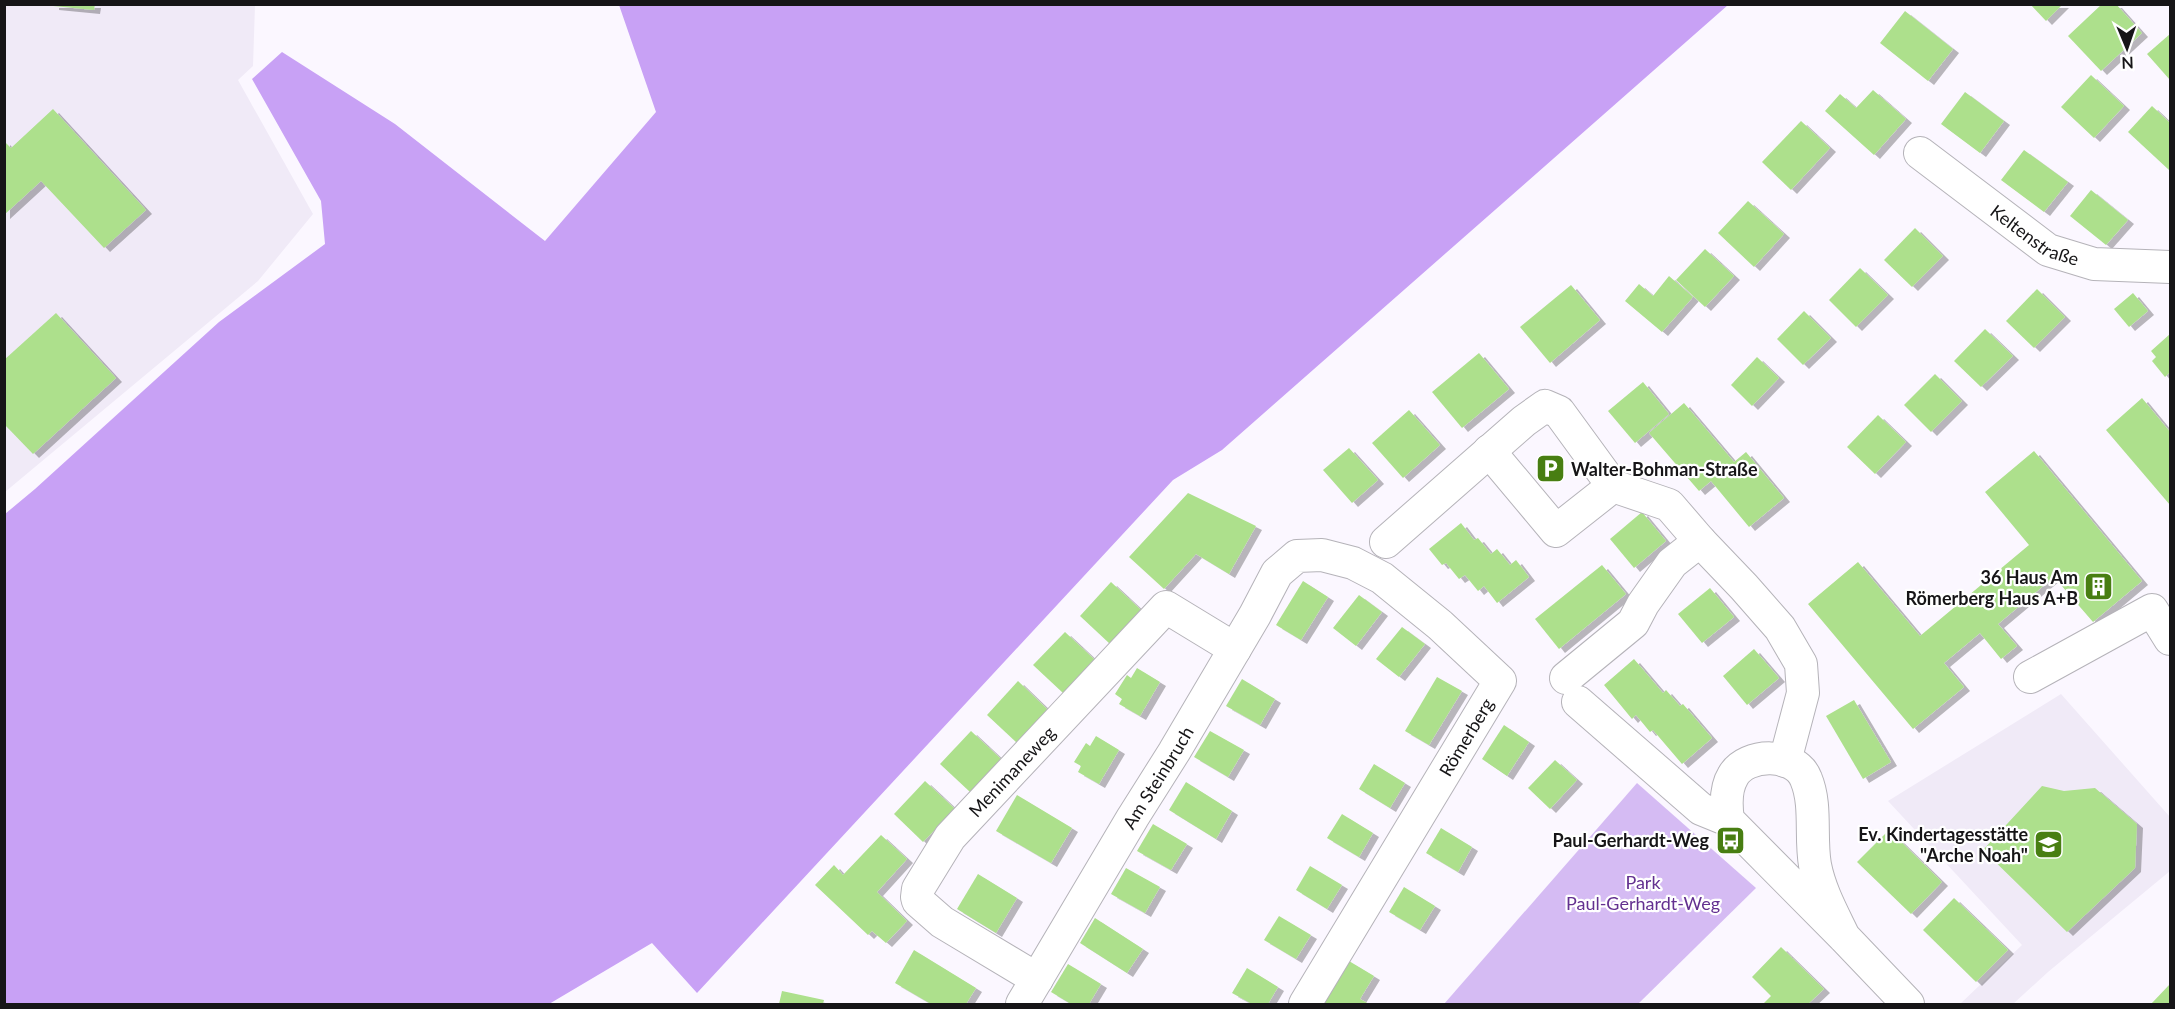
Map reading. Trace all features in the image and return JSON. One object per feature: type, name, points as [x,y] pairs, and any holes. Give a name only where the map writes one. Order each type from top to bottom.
[{"type":"street","name":"Keltenstraße","points":[[1920,153],[2048,249],[2094,264],[2170,267]]},
{"type":"street","points":[[1386,542],[1489,451],[1545,406],[1559,411],[1613,486],[1669,505],[1780,628],[1801,664],[1803,693],[1785,761]]},
{"type":"street","points":[[1489,451],[1556,531],[1613,486]]},
{"type":"street","points":[[1700,542],[1672,563],[1633,622],[1572,690],[1701,809],[1723,818],[1844,937],[1908,1005]]},
{"type":"street","name":"Römerberg","points":[[1297,556],[1322,555],[1353,563],[1382,578],[1440,625],[1500,681],[1305,1005]]},
{"type":"street","name":"Am Steinbruch","points":[[1027,997],[1235,649],[1276,573],[1297,556]]},
{"type":"street","name":"Menimaneweg","points":[[1027,997],[918,901],[916,897],[918,889],[950,837],[1166,607],[1235,649]]},
{"type":"street","points":[[2030,677],[2152,610],[2170,639]]},
{"type":"street","points":[[1723,818],[1732,776],[1739,767],[1758,759],[1770,758],[1785,761],[1799,768],[1806,778],[1815,864],[1822,892],[1844,937]]},
{"type":"shaded area","points":[[5,5],[255,5],[253,66],[238,80],[313,214],[258,281],[5,492]]},
{"type":"shaded area","points":[[619,5],[1728,5],[1222,450],[1173,480],[697,993],[652,943],[549,1004],[5,1004],[5,514],[219,322],[325,244],[321,201],[252,79],[282,52],[395,124],[545,241],[656,112]]},
{"type":"shaded area","name":"Ev. Kindertagesstätte \"Arche Noah\"","points":[[2061,694],[2170,817],[2170,871],[2013,1004],[1960,1004],[2022,945],[1888,801]]},
{"type":"green space","name":"Park Paul-Gerhardt-Weg","points":[[1637,783],[1756,888],[1638,1004],[1444,1004]]},
{"type":"building","points":[[53,4],[95,4],[94,10],[53,6]]},
{"type":"building","points":[[2030,4],[2063,4],[2046,21]]},
{"type":"building","points":[[2102,4],[2116,4],[2142,33],[2101,71],[2068,36]]},
{"type":"building","points":[[1905,11],[1953,49],[1928,81],[1880,43]]},
{"type":"building","points":[[2170,34],[2170,80],[2147,54]]},
{"type":"building","points":[[2091,75],[2124,106],[2094,138],[2061,107]]},
{"type":"building","points":[[1873,90],[1906,119],[1874,155],[1825,111],[1840,94],[1856,108]]},
{"type":"building","points":[[1965,92],[2004,121],[1980,153],[1941,124]]},
{"type":"building","points":[[2152,106],[2170,123],[2169,170],[2128,132]]},
{"type":"building","points":[[53,109],[146,210],[104,248],[41,181],[4,215],[4,141],[11,148]]},
{"type":"building","points":[[1801,121],[1830,148],[1791,190],[1762,162]]},
{"type":"building","points":[[2024,150],[2068,182],[2044,212],[2001,180]]},
{"type":"building","points":[[2091,190],[2128,220],[2106,245],[2070,216]]},
{"type":"building","points":[[1748,201],[1784,234],[1754,267],[1718,233]]},
{"type":"building","points":[[1915,228],[1943,256],[1912,287],[1884,260]]},
{"type":"building","points":[[1705,249],[1734,276],[1705,307],[1676,280]]},
{"type":"building","points":[[1860,268],[1888,295],[1856,327],[1829,300]]},
{"type":"building","points":[[1669,276],[1693,297],[1662,332],[1625,301],[1639,284],[1653,296]]},
{"type":"building","points":[[1571,285],[1600,320],[1550,363],[1520,327]]},
{"type":"building","points":[[2037,289],[2065,317],[2034,348],[2006,321]]},
{"type":"building","points":[[2133,293],[2148,311],[2129,327],[2114,309]]},
{"type":"building","points":[[1804,311],[1831,338],[1803,365],[1777,339]]},
{"type":"building","points":[[56,313],[116,378],[33,454],[4,424],[4,360]]},
{"type":"building","points":[[1985,329],[2013,356],[1981,387],[1954,361]]},
{"type":"building","points":[[2170,334],[2170,372],[2165,377],[2152,361],[2156,357],[2151,351]]},
{"type":"building","points":[[1479,353],[1509,389],[1462,428],[1432,392]]},
{"type":"building","points":[[1757,357],[1779,378],[1752,406],[1731,385]]},
{"type":"building","points":[[1935,374],[1962,401],[1931,432],[1904,405]]},
{"type":"building","points":[[1643,382],[1669,414],[1635,443],[1608,411]]},
{"type":"building","points":[[2142,398],[2170,432],[2170,505],[2106,430]]},
{"type":"building","points":[[1684,403],[1734,462],[1746,452],[1784,498],[1749,527],[1711,481],[1699,491],[1649,433]]},
{"type":"building","points":[[1409,410],[1440,445],[1403,478],[1372,443]]},
{"type":"building","points":[[1878,415],[1906,442],[1875,474],[1847,447]]},
{"type":"building","points":[[1349,448],[1378,480],[1352,503],[1323,470]]},
{"type":"building","name":"36 Haus Am Römerberg Haus A+B","points":[[2034,451],[2142,581],[2093,622],[2054,577],[1998,624],[2017,646],[2001,659],[1980,633],[1944,663],[1964,687],[1913,729],[1808,604],[1858,562],[1920,636],[2029,545],[1985,492]]},
{"type":"building","points":[[1188,493],[1256,526],[1229,574],[1196,554],[1164,589],[1129,557]]},
{"type":"building","points":[[1642,512],[1666,541],[1634,568],[1610,539]]},
{"type":"building","points":[[1461,523],[1474,540],[1478,538],[1491,554],[1497,549],[1510,565],[1516,560],[1529,577],[1497,603],[1484,586],[1478,591],[1465,575],[1459,579],[1446,563],[1442,565],[1429,549]]},
{"type":"building","points":[[1602,565],[1626,594],[1559,649],[1535,619]]},
{"type":"building","points":[[1303,581],[1328,597],[1301,640],[1276,625]]},
{"type":"building","points":[[1111,582],[1141,610],[1110,644],[1080,616]]},
{"type":"building","points":[[1710,588],[1734,617],[1702,643],[1678,614]]},
{"type":"building","points":[[1359,595],[1382,612],[1356,646],[1333,628]]},
{"type":"building","points":[[1402,627],[1425,644],[1399,677],[1376,659]]},
{"type":"building","points":[[1065,632],[1095,660],[1063,693],[1033,665]]},
{"type":"building","points":[[1754,649],[1779,678],[1747,705],[1723,676]]},
{"type":"building","points":[[1634,659],[1663,693],[1666,690],[1680,706],[1683,704],[1712,738],[1682,764],[1653,730],[1650,732],[1636,715],[1632,719],[1604,685]]},
{"type":"building","points":[[1137,668],[1160,682],[1140,716],[1119,704],[1122,699],[1115,694],[1127,675],[1131,678]]},
{"type":"building","points":[[1437,677],[1462,691],[1429,745],[1405,731]]},
{"type":"building","points":[[1242,679],[1275,699],[1260,725],[1226,706]]},
{"type":"building","points":[[1018,681],[1048,710],[1017,743],[987,715]]},
{"type":"building","points":[[1854,700],[1891,762],[1863,779],[1826,716]]},
{"type":"building","points":[[1504,725],[1529,742],[1507,776],[1482,759]]},
{"type":"building","points":[[971,731],[1001,759],[970,792],[940,764]]},
{"type":"building","points":[[1210,731],[1244,750],[1228,777],[1194,757]]},
{"type":"building","points":[[1096,736],[1119,750],[1099,784],[1078,772],[1081,766],[1074,762],[1086,743],[1090,746]]},
{"type":"building","points":[[1555,760],[1577,780],[1550,809],[1528,788]]},
{"type":"building","points":[[1374,764],[1405,783],[1390,808],[1359,789]]},
{"type":"building","points":[[925,781],[955,809],[923,842],[894,814]]},
{"type":"building","points":[[1186,782],[1232,811],[1216,839],[1169,810]]},
{"type":"building","name":"Ev. Kindertagesstätte \"Arche Noah\"","points":[[2042,786],[2064,791],[2095,788],[2137,824],[2135,868],[2067,932],[1983,850]]},
{"type":"building","points":[[1017,795],[1072,828],[1051,863],[996,831]]},
{"type":"building","points":[[1342,814],[1373,833],[1359,857],[1327,838]]},
{"type":"building","points":[[1153,824],[1187,844],[1171,870],[1137,851]]},
{"type":"building","points":[[1441,828],[1472,847],[1458,872],[1426,853]]},
{"type":"building","points":[[1889,830],[1942,882],[1911,914],[1857,862]]},
{"type":"building","points":[[881,835],[907,859],[877,892],[907,921],[886,943],[872,931],[868,935],[815,885],[834,865],[843,875]]},
{"type":"building","points":[[1310,866],[1342,885],[1327,909],[1296,890]]},
{"type":"building","points":[[1126,868],[1160,887],[1145,913],[1111,894]]},
{"type":"building","points":[[978,874],[1017,898],[996,933],[957,909]]},
{"type":"building","points":[[1404,887],[1435,906],[1420,930],[1389,912]]},
{"type":"building","points":[[1954,898],[2008,950],[1976,982],[1923,930]]},
{"type":"building","points":[[1279,916],[1311,935],[1296,959],[1264,940]]},
{"type":"building","points":[[1095,918],[1143,949],[1127,973],[1080,943]]},
{"type":"building","points":[[1781,947],[1824,989],[1808,1004],[1763,1004],[1771,996],[1752,977]]},
{"type":"building","points":[[914,950],[976,988],[966,1004],[931,1004],[895,983]]},
{"type":"building","points":[[1349,961],[1374,976],[1360,999],[1369,1004],[1327,1004],[1324,1002]]},
{"type":"building","points":[[1068,964],[1101,984],[1089,1004],[1071,1004],[1051,992]]},
{"type":"building","points":[[1247,968],[1278,987],[1268,1004],[1252,1004],[1232,993]]},
{"type":"building","points":[[2170,984],[2170,1004],[2151,1004]]},
{"type":"building","points":[[782,991],[824,1000],[823,1004],[779,1004]]},
{"type":"place","name":"Walter-Bohman-Straße","points":[[1550,469]]},
{"type":"place","name":"36 Haus Am Römerberg Haus A+B","points":[[2099,587]]},
{"type":"place","name":"Paul-Gerhardt-Weg","points":[[1730,840]]},
{"type":"place","name":"Ev. Kindertagesstätte \"Arche Noah\"","points":[[2049,844]]}]
